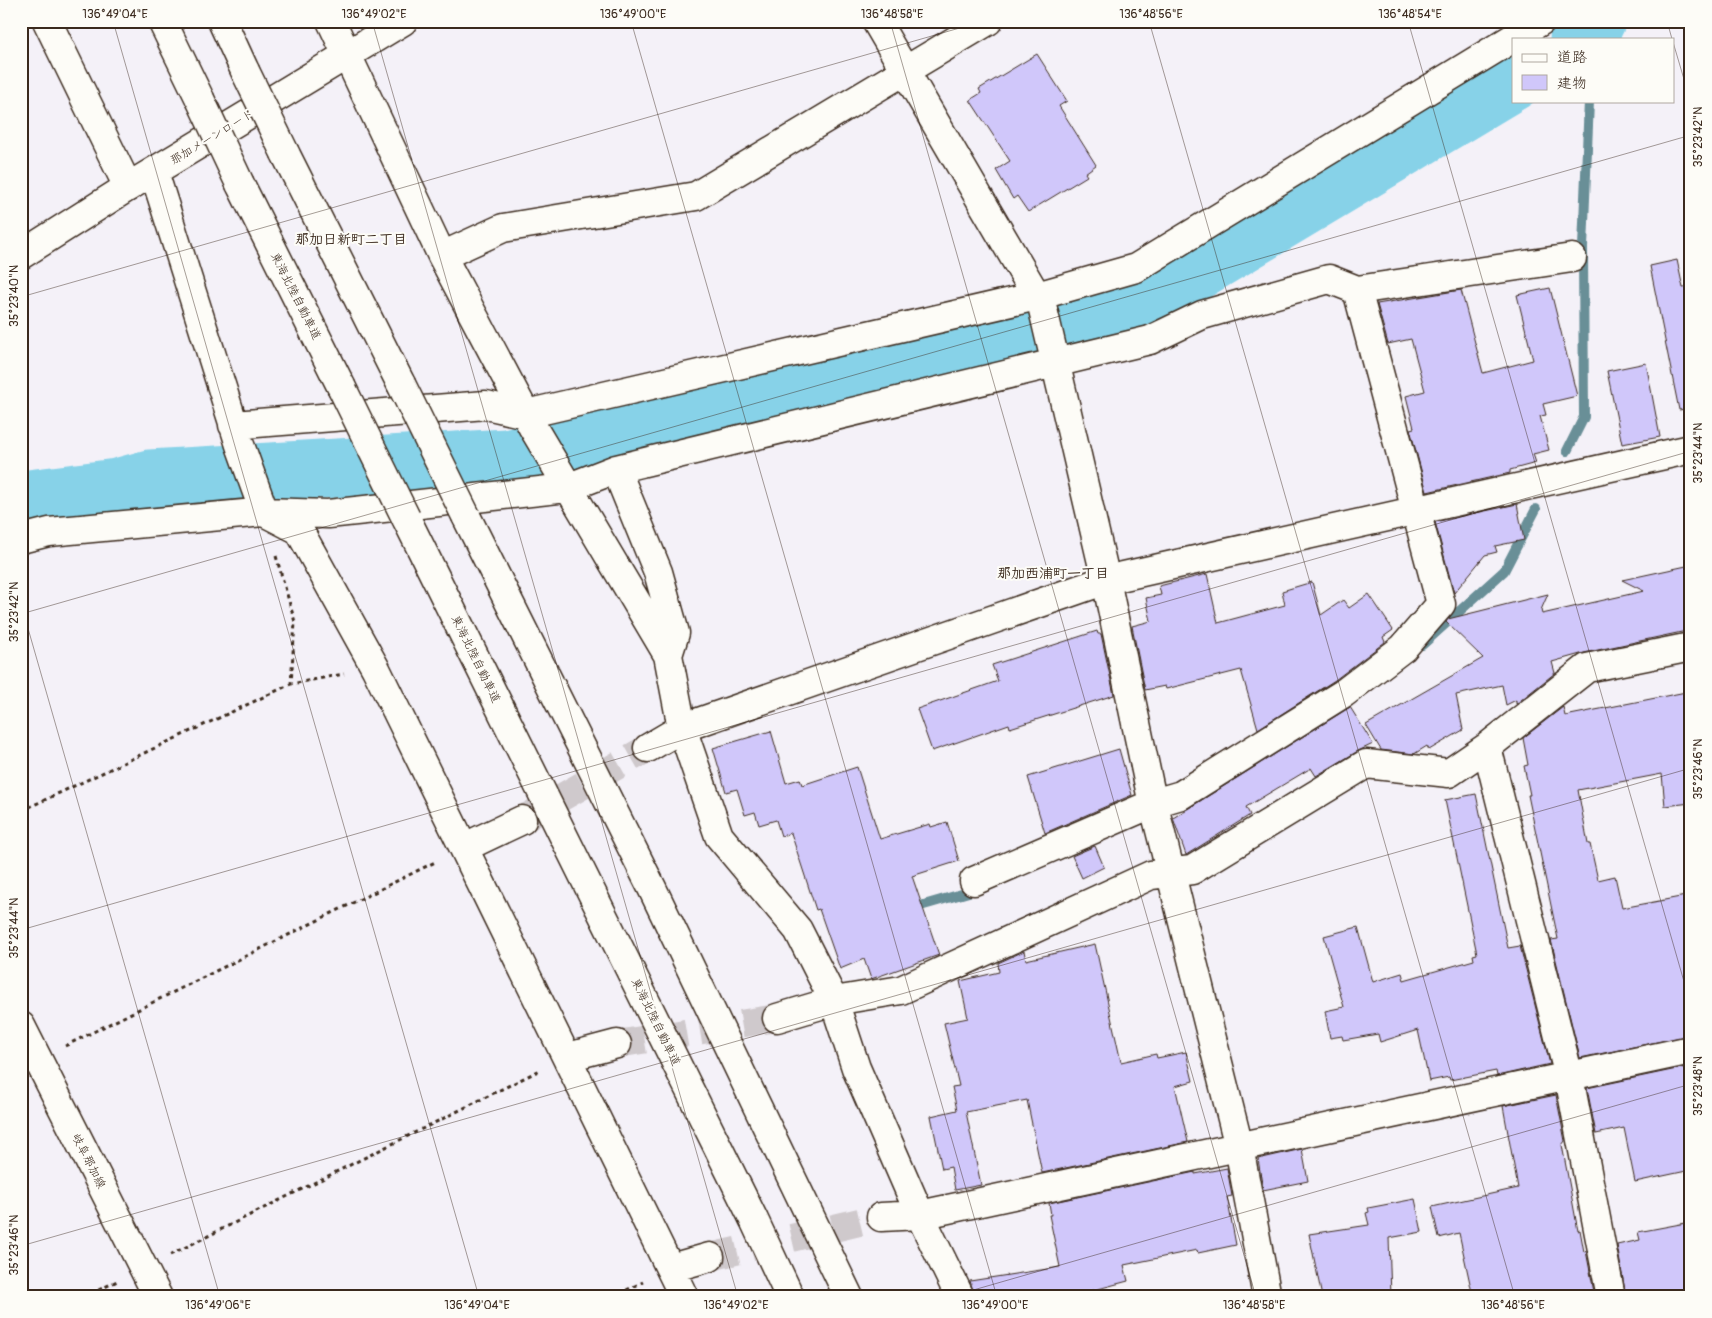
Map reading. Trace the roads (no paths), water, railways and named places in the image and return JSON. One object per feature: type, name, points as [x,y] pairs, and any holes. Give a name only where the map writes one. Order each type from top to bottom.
[{"type":"main road","points":[[47,21],[128,187]]},
{"type":"main road","name":"東海北陸自動車道","points":[[162,21],[240,184],[754,1220],[790,1297]]},
{"type":"main road","points":[[222,21],[285,153],[652,888],[849,1297]]},
{"type":"main road","points":[[331,21],[442,256],[529,420],[562,480],[668,655],[682,728],[719,836],[798,930],[834,1001],[856,1068],[920,1215],[960,1297]]},
{"type":"main road","name":"那加メーンロード","points":[[21,255],[128,187],[403,21]]},
{"type":"main road","points":[[876,21],[1040,300],[1106,580],[1154,803],[1239,1147],[1267,1297]]},
{"type":"main road","points":[[442,256],[503,228],[696,196],[988,21]]},
{"type":"main road","points":[[1513,38],[1541,21]]},
{"type":"main road","points":[[237,435],[486,405],[529,420],[1040,300],[1136,268],[1512,39]]},
{"type":"main road","points":[[154,172],[237,435],[264,512],[299,530],[376,668],[684,1297]]},
{"type":"main road","points":[[21,539],[49,532],[264,512],[328,514],[562,480],[616,469],[1054,357],[1150,340],[1202,315],[1329,279],[1357,290],[1572,258]]},
{"type":"main road","points":[[974,881],[1154,803],[1181,795],[1344,693],[1403,648],[1440,604],[1357,290]]},
{"type":"main road","points":[[648,748],[682,728],[1106,580],[1691,449]]},
{"type":"main road","points":[[616,469],[658,572],[675,634],[668,655]]},
{"type":"main road","points":[[777,1018],[834,1001],[901,990],[1151,875],[1170,871],[1192,870],[1366,764],[1449,773],[1487,747],[1587,668],[1691,647]]},
{"type":"main road","points":[[1487,747],[1569,1076],[1611,1297]]},
{"type":"main road","points":[[465,847],[522,820]]},
{"type":"main road","name":"岐阜那加線","points":[[21,1026],[158,1297]]},
{"type":"main road","points":[[568,1057],[617,1044]]},
{"type":"main road","points":[[882,1217],[920,1215],[1691,1050]]},
{"type":"main road","points":[[670,1268],[710,1257]]},
{"type":"waterway","points":[[1580,38],[1596,21]]},
{"type":"waterway","points":[[1592,38],[1593,26]]},
{"type":"waterway","points":[[21,500],[117,488],[150,479],[507,458],[1146,301],[1512,82]]},
{"type":"waterway","points":[[1567,451],[1584,417],[1583,247],[1589,102]]},
{"type":"waterway","points":[[1422,645],[1504,571],[1536,509]]},
{"type":"waterway","points":[[910,909],[979,889]]},
{"type":"tunnel","points":[[522,820],[648,748]]},
{"type":"tunnel","points":[[617,1044],[777,1018]]},
{"type":"tunnel","points":[[710,1257],[881,1217]]},
{"type":"district","name":"那加日新町二丁目","points":[[351,239]]},
{"type":"district","name":"那加西浦町一丁目","points":[[1053,573]]}]
